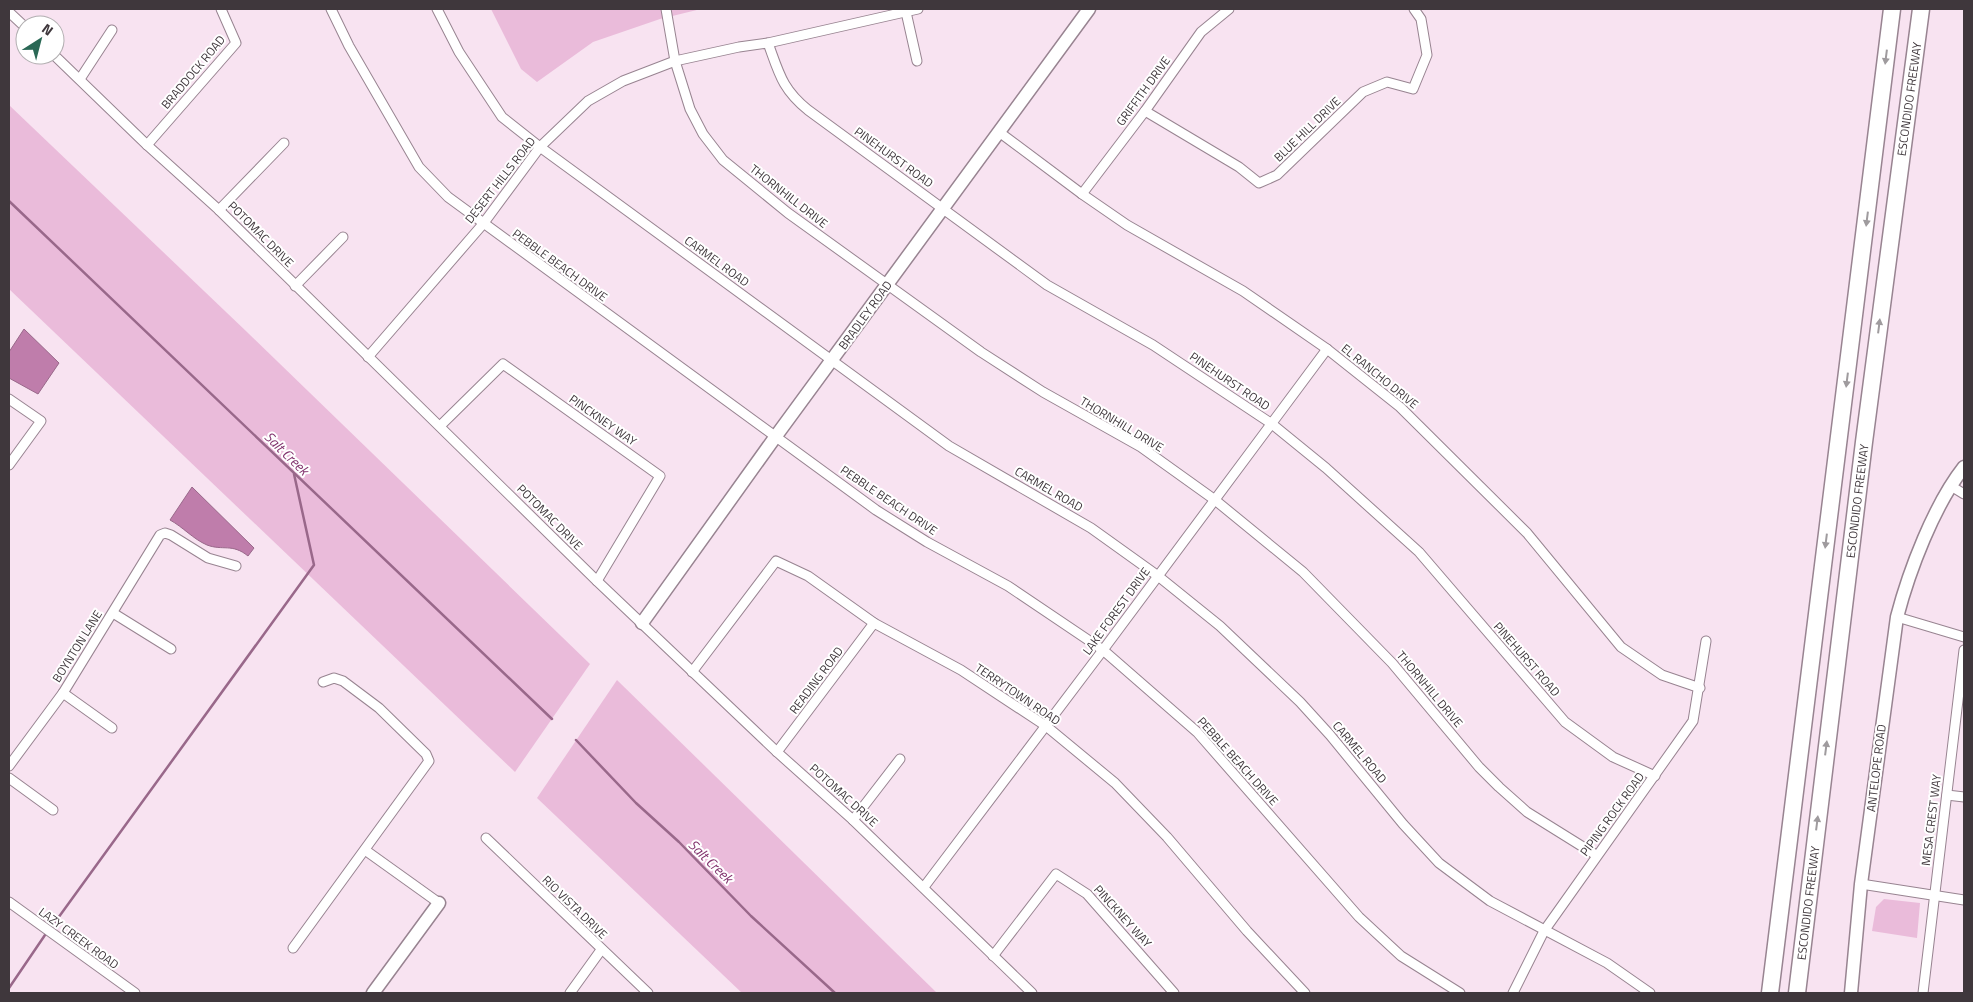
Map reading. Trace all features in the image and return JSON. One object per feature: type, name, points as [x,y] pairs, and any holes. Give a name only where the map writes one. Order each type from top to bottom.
[{"type":"highway","name":"ESCONDIDO FREEWAY","points":[[1770,993],[1892,9]]},
{"type":"highway","name":"ESCONDIDO FREEWAY","points":[[1797,993],[1898,175],[1922,9]]},
{"type":"street","name":"BRADDOCK ROAD","points":[[147,145],[236,43],[221,9]]},
{"type":"street","name":"PEBBLE BEACH DRIVE","points":[[331,9],[349,46],[419,167],[448,197],[876,510],[927,542],[1008,586],[1103,650],[1197,732],[1359,917],[1401,956],[1460,993]]},
{"type":"street","name":"CARMEL ROAD","points":[[437,9],[459,52],[502,117],[540,147],[950,446],[1091,528],[1158,576],[1220,626],[1300,702],[1330,735],[1403,824],[1439,862],[1490,900],[1544,931],[1607,963],[1650,993]]},
{"type":"street","name":"THORNHILL DRIVE","points":[[666,9],[676,61],[690,109],[703,134],[723,160],[788,213],[981,352],[1044,392],[1141,447],[1215,500],[1303,572],[1392,663],[1479,767],[1499,787],[1533,816],[1596,855]]},
{"type":"street","name":"DESERT HILLS ROAD","points":[[368,357],[483,224],[540,147],[588,101],[623,82],[676,61],[739,47],[768,43],[918,9]]},
{"type":"street","name":"BRADLEY ROAD","points":[[642,623],[776,436],[1089,9]]},
{"type":"street","name":"GRIFFITH DRIVE","points":[[1082,194],[1201,32],[1229,9]]},
{"type":"street","name":"BLUE HILL DRIVE","points":[[1144,111],[1238,167],[1259,182],[1277,175],[1363,92],[1387,82],[1413,89],[1427,55],[1421,19],[1414,9]]},
{"type":"street","points":[[906,12],[916,61]]},
{"type":"street","points":[[80,79],[112,30]]},
{"type":"street","name":"PINEHURST ROAD","points":[[768,43],[782,82],[794,98],[1047,285],[1153,345],[1272,424],[1326,468],[1419,552],[1565,722],[1613,757],[1655,776]]},
{"type":"street","name":"POTOMAC DRIVE","points":[[65,65],[147,145],[219,210],[597,581],[777,752],[924,887],[1032,993]]},
{"type":"street","name":"EL RANCHO DRIVE","points":[[999,132],[1127,225],[1244,291],[1327,349],[1400,407],[1527,533],[1621,647],[1662,674],[1700,688]]},
{"type":"street","points":[[219,210],[284,143]]},
{"type":"street","points":[[295,286],[343,237]]},
{"type":"street","name":"LAKE FOREST DRIVE","points":[[924,887],[1327,349]]},
{"type":"street","name":"PINCKNEY WAY","points":[[440,426],[503,364],[660,476],[597,581]]},
{"type":"street","points":[[9,399],[41,421],[9,465]]},
{"type":"street","name":"ANTELOPE ROAD","points":[[1851,993],[1861,884],[1896,617],[1903,592],[1921,547],[1951,486],[1964,467]]},
{"type":"street","points":[[1951,486],[1964,494]]},
{"type":"street","name":"BOYNTON LANE","points":[[9,766],[63,693],[160,536],[165,533],[171,535],[208,558],[236,566]]},
{"type":"street","name":"TERRYTOWN ROAD","points":[[692,672],[776,562],[808,576],[874,623],[961,670],[1046,726],[1115,783],[1167,837],[1247,931],[1305,993]]},
{"type":"street","points":[[113,612],[171,649]]},
{"type":"street","points":[[1896,617],[1964,637]]},
{"type":"street","name":"READING ROAD","points":[[777,752],[874,623]]},
{"type":"street","name":"PIPING ROCK ROAD","points":[[1513,993],[1544,931],[1693,720],[1700,688],[1706,641]]},
{"type":"street","name":"MESA CREST WAY","points":[[1923,993],[1964,650]]},
{"type":"street","points":[[293,948],[429,761],[426,754],[379,708],[343,681],[334,678],[323,682]]},
{"type":"street","points":[[63,693],[112,728]]},
{"type":"street","points":[[853,820],[900,758]]},
{"type":"street","points":[[9,778],[53,810]]},
{"type":"street","points":[[1947,795],[1964,797]]},
{"type":"street","name":"RIO VISTA DRIVE","points":[[486,838],[648,993]]},
{"type":"street","points":[[364,850],[439,903],[374,993]]},
{"type":"street","name":"PINCKNEY WAY","points":[[993,956],[1056,874],[1087,894],[1174,993]]},
{"type":"street","points":[[1861,884],[1964,900]]},
{"type":"street","name":"LAZY CREEK ROAD","points":[[9,902],[135,993]]},
{"type":"street","points":[[570,993],[601,950]]},
{"type":"shaded area","points":[[491,9],[701,9],[660,19],[593,42],[537,82],[521,69]]},
{"type":"shaded area","points":[[9,105],[590,664],[515,772],[9,289]]},
{"type":"shaded area","points":[[24,329],[59,363],[38,394],[9,378],[9,352]]},
{"type":"shaded area","points":[[192,487],[254,548],[248,556],[232,548],[207,545],[170,520]]},
{"type":"shaded area","points":[[617,680],[937,993],[742,993],[537,798]]},
{"type":"shaded area","points":[[1884,899],[1920,903],[1917,938],[1872,931],[1876,907]]},
{"type":"waterway","name":"Salt Creek","points":[[9,201],[552,719]]},
{"type":"waterway","points":[[53,925],[314,565],[294,474]]},
{"type":"waterway","name":"Salt Creek","points":[[576,740],[636,803],[679,842],[751,916],[835,993]]},
{"type":"waterway","points":[[9,988],[45,935]]}]
